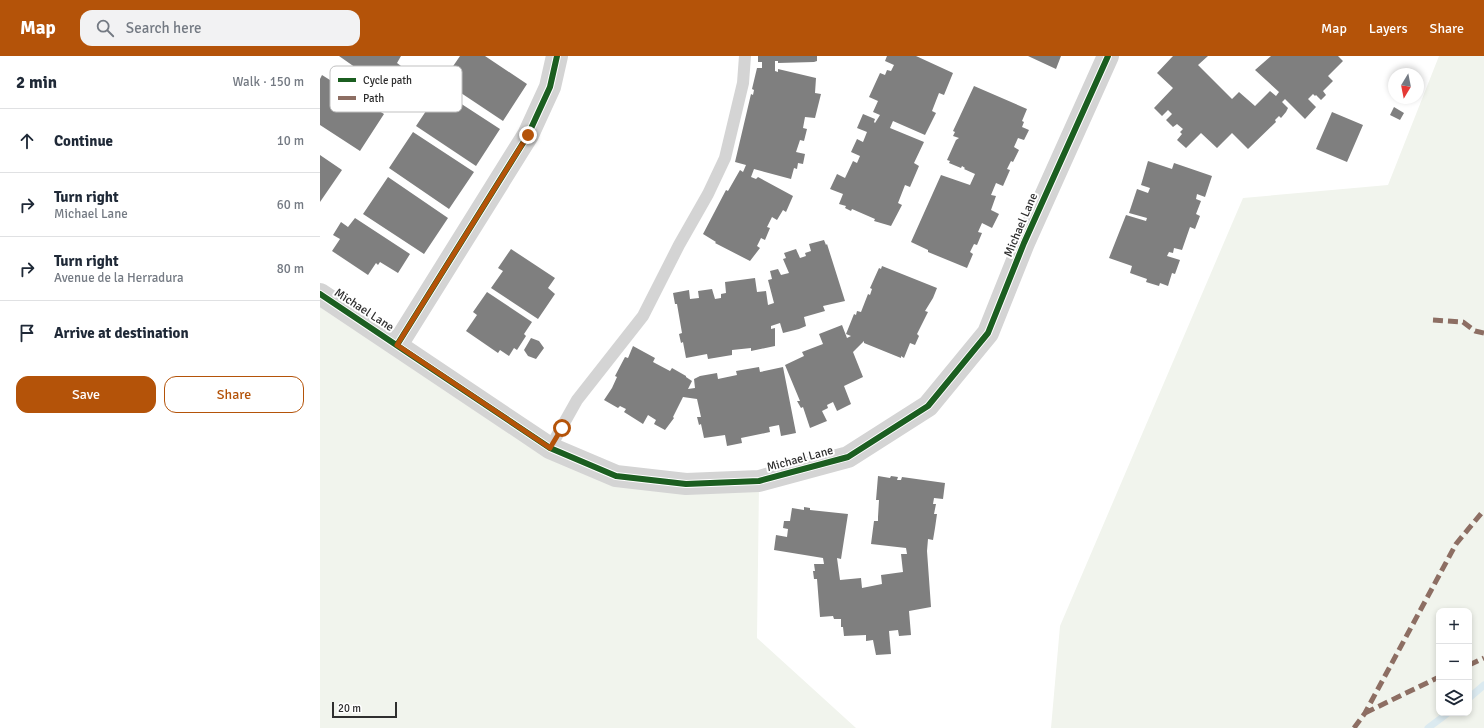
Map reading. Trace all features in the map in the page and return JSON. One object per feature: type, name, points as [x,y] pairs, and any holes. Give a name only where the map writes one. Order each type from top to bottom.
[{"type":"street","points":[[397,345],[528,135],[550,87],[557,56]]},
{"type":"street","name":"Michael Lane","points":[[320,294],[550,448],[616,476],[686,484],[759,482],[848,457],[928,406],[988,333],[1024,243],[1108,56]]},
{"type":"lane","points":[[550,448],[577,400],[643,316],[679,245],[708,194],[725,158],[744,83],[745,56]]},
{"type":"shaded area","points":[[1439,56],[1484,56],[1484,728],[1051,728],[1060,626],[1243,198],[1388,185],[1420,104],[1424,104],[1424,94]]},
{"type":"shaded area","points":[[320,294],[616,476],[759,486],[757,638],[856,728],[320,728]]},
{"type":"building","points":[[339,56],[401,56],[397,63],[401,66],[353,66]]},
{"type":"building","points":[[460,56],[485,56],[527,84],[503,121],[462,94],[462,66],[453,66]]},
{"type":"building","points":[[758,56],[817,56],[817,61],[814,62],[778,63],[778,61],[775,61],[775,71],[778,72],[778,69],[816,78],[815,93],[821,94],[815,118],[805,117],[803,128],[807,129],[804,141],[800,140],[796,152],[805,154],[803,164],[798,163],[797,169],[794,168],[791,179],[754,169],[751,177],[756,179],[758,177],[793,196],[786,212],[783,210],[777,220],[772,217],[767,227],[770,228],[765,240],[761,238],[757,246],[760,248],[750,261],[715,243],[716,242],[703,234],[726,190],[728,191],[740,170],[743,172],[746,165],[735,162],[751,94],[753,95],[754,90],[752,89],[757,68],[762,68],[762,62],[758,62]]},
{"type":"building","points":[[887,56],[916,56],[953,73],[944,95],[939,93],[932,111],[936,113],[925,135],[893,121],[890,128],[924,142],[914,163],[919,166],[910,187],[905,185],[898,203],[902,205],[891,226],[874,221],[875,219],[852,209],[851,211],[845,208],[846,206],[839,204],[843,194],[830,189],[837,174],[845,178],[853,161],[857,163],[860,156],[851,152],[857,139],[863,142],[867,132],[857,128],[863,114],[875,119],[875,123],[880,115],[873,112],[878,101],[869,97],[880,73],[885,75],[887,70],[891,71],[894,65],[885,61]]},
{"type":"building","points":[[1028,56],[1061,56],[1056,69]]},
{"type":"building","points":[[1173,56],[1208,56],[1198,65],[1232,99],[1239,92],[1255,106],[1270,91],[1276,96],[1279,92],[1255,70],[1271,56],[1338,56],[1343,61],[1328,76],[1333,81],[1323,91],[1326,95],[1321,100],[1313,94],[1308,99],[1316,107],[1305,119],[1285,99],[1282,102],[1288,108],[1286,112],[1281,118],[1279,116],[1275,120],[1276,122],[1248,149],[1232,133],[1217,148],[1201,133],[1186,148],[1177,140],[1182,134],[1180,132],[1183,129],[1177,124],[1173,127],[1166,120],[1172,114],[1168,110],[1162,116],[1154,108],[1173,88],[1157,73]]},
{"type":"building","points":[[322,75],[330,80],[330,112],[381,112],[384,114],[360,151],[320,125],[320,79]]},
{"type":"building","points":[[974,86],[1027,109],[1022,121],[1024,122],[1022,127],[1029,130],[1024,140],[1018,138],[1014,147],[1019,150],[1013,162],[1011,161],[1007,169],[1010,170],[1003,186],[996,183],[991,195],[996,196],[991,210],[999,214],[992,228],[982,223],[978,232],[982,233],[977,245],[974,244],[970,252],[973,254],[967,268],[928,252],[928,250],[911,242],[941,175],[970,185],[975,174],[964,169],[965,168],[962,166],[961,168],[949,163],[950,161],[947,160],[956,140],[959,138],[953,136],[955,132],[953,131]]},
{"type":"building","points":[[462,104],[500,129],[476,166],[416,126],[425,112],[462,112]]},
{"type":"building","points":[[1394,107],[1404,113],[1400,120],[1390,115]]},
{"type":"building","points":[[1332,112],[1363,125],[1347,162],[1316,149]]},
{"type":"building","points":[[413,132],[474,172],[449,209],[389,168]]},
{"type":"building","points":[[320,155],[342,170],[320,202]]},
{"type":"building","points":[[1148,161],[1172,169],[1174,163],[1212,176],[1205,197],[1197,194],[1196,199],[1201,201],[1196,214],[1200,216],[1195,229],[1190,227],[1182,250],[1174,248],[1173,253],[1169,252],[1167,256],[1180,260],[1175,274],[1172,273],[1168,286],[1160,283],[1159,286],[1146,282],[1147,279],[1130,273],[1132,266],[1109,258],[1126,215],[1146,221],[1147,218],[1129,213],[1137,189],[1148,193],[1150,188],[1141,185]]},
{"type":"building","points":[[388,177],[448,218],[424,254],[363,214]]},
{"type":"building","points":[[355,218],[410,254],[398,273],[380,262],[378,265],[376,263],[368,275],[332,251],[340,239],[333,235],[341,222],[348,227]]},
{"type":"building","points":[[824,240],[826,245],[827,244],[845,301],[823,306],[825,311],[804,317],[806,326],[799,329],[783,333],[780,323],[771,326],[771,329],[775,328],[775,346],[751,351],[751,348],[732,350],[732,355],[708,359],[707,354],[686,358],[683,342],[681,343],[679,334],[682,333],[677,304],[675,304],[673,293],[689,290],[690,299],[699,298],[698,291],[712,289],[715,299],[721,298],[721,294],[726,293],[725,282],[755,278],[757,292],[766,291],[768,305],[774,303],[768,280],[772,279],[770,271],[778,269],[781,275],[789,273],[783,259],[786,258],[784,253],[796,249],[800,258],[806,256],[805,253],[811,251],[809,244]]},
{"type":"building","points":[[511,249],[555,278],[548,288],[555,294],[538,319],[491,288],[503,271],[498,268]]},
{"type":"building","points":[[882,266],[937,288],[925,311],[928,312],[917,334],[919,336],[915,345],[910,343],[904,358],[901,356],[901,358],[864,343],[864,341],[853,352],[863,377],[844,386],[851,404],[837,411],[833,402],[827,405],[828,408],[822,411],[827,421],[810,428],[803,407],[801,408],[797,401],[800,401],[785,365],[804,356],[802,352],[823,344],[819,334],[842,325],[847,338],[851,336],[846,334],[854,314],[856,315],[857,311],[861,312],[868,294],[870,295],[872,289],[870,288],[879,268],[881,269]]},
{"type":"building","points":[[487,292],[532,322],[524,334],[526,336],[517,350],[514,348],[509,356],[500,350],[498,353],[466,331],[477,315],[473,312]]},
{"type":"building","points":[[531,338],[539,341],[544,348],[536,359],[528,356],[524,350]]},
{"type":"building","points":[[633,346],[655,358],[653,362],[670,371],[672,368],[686,376],[692,381],[688,389],[695,388],[694,379],[700,376],[717,373],[718,379],[737,375],[736,371],[759,367],[760,372],[783,367],[796,433],[781,436],[779,425],[769,427],[770,432],[741,438],[742,443],[727,446],[725,435],[704,438],[701,424],[699,425],[697,417],[701,417],[697,399],[683,397],[673,417],[674,418],[665,430],[654,424],[656,420],[648,415],[643,424],[624,412],[626,409],[620,406],[618,408],[604,400],[612,388],[617,377],[615,376],[625,357],[628,358]]},
{"type":"building","points":[[878,476],[890,478],[891,476],[898,477],[897,480],[901,480],[902,477],[945,483],[943,499],[934,498],[933,504],[936,504],[934,514],[937,514],[935,528],[933,540],[928,539],[927,551],[931,607],[909,611],[911,635],[899,636],[898,630],[889,631],[891,654],[876,655],[873,640],[866,641],[866,635],[844,636],[843,627],[841,627],[841,619],[834,619],[833,616],[820,617],[817,579],[814,579],[813,571],[815,571],[814,564],[824,564],[823,558],[774,550],[776,535],[787,537],[788,529],[783,528],[784,521],[790,521],[792,508],[804,510],[804,507],[810,508],[810,510],[848,514],[841,559],[837,558],[840,580],[861,578],[862,588],[882,584],[881,575],[903,572],[901,554],[907,554],[906,548],[871,544],[874,521],[878,521],[879,500],[876,500]]},
{"type":"waterway","points":[[1472,695],[1484,685]]},
{"type":"waterway","points":[[1428,728],[1444,716]]},
{"type":"marked path","points":[[1433,320],[1463,322],[1475,331],[1484,333]]},
{"type":"marked path","points":[[1354,728],[1365,713],[1456,544],[1484,510]]},
{"type":"marked path","points":[[1472,664],[1484,658]]},
{"type":"marked path","points":[[1365,713],[1436,678]]},
{"type":"cycle path","points":[[397,345],[528,135],[550,87],[557,56]]},
{"type":"cycle path","points":[[320,294],[550,448],[616,476],[686,484],[759,481],[848,457],[928,406],[988,333],[1024,243],[1108,56]]},
{"type":"route","points":[[528,135],[397,345],[550,448],[562,428]]}]
